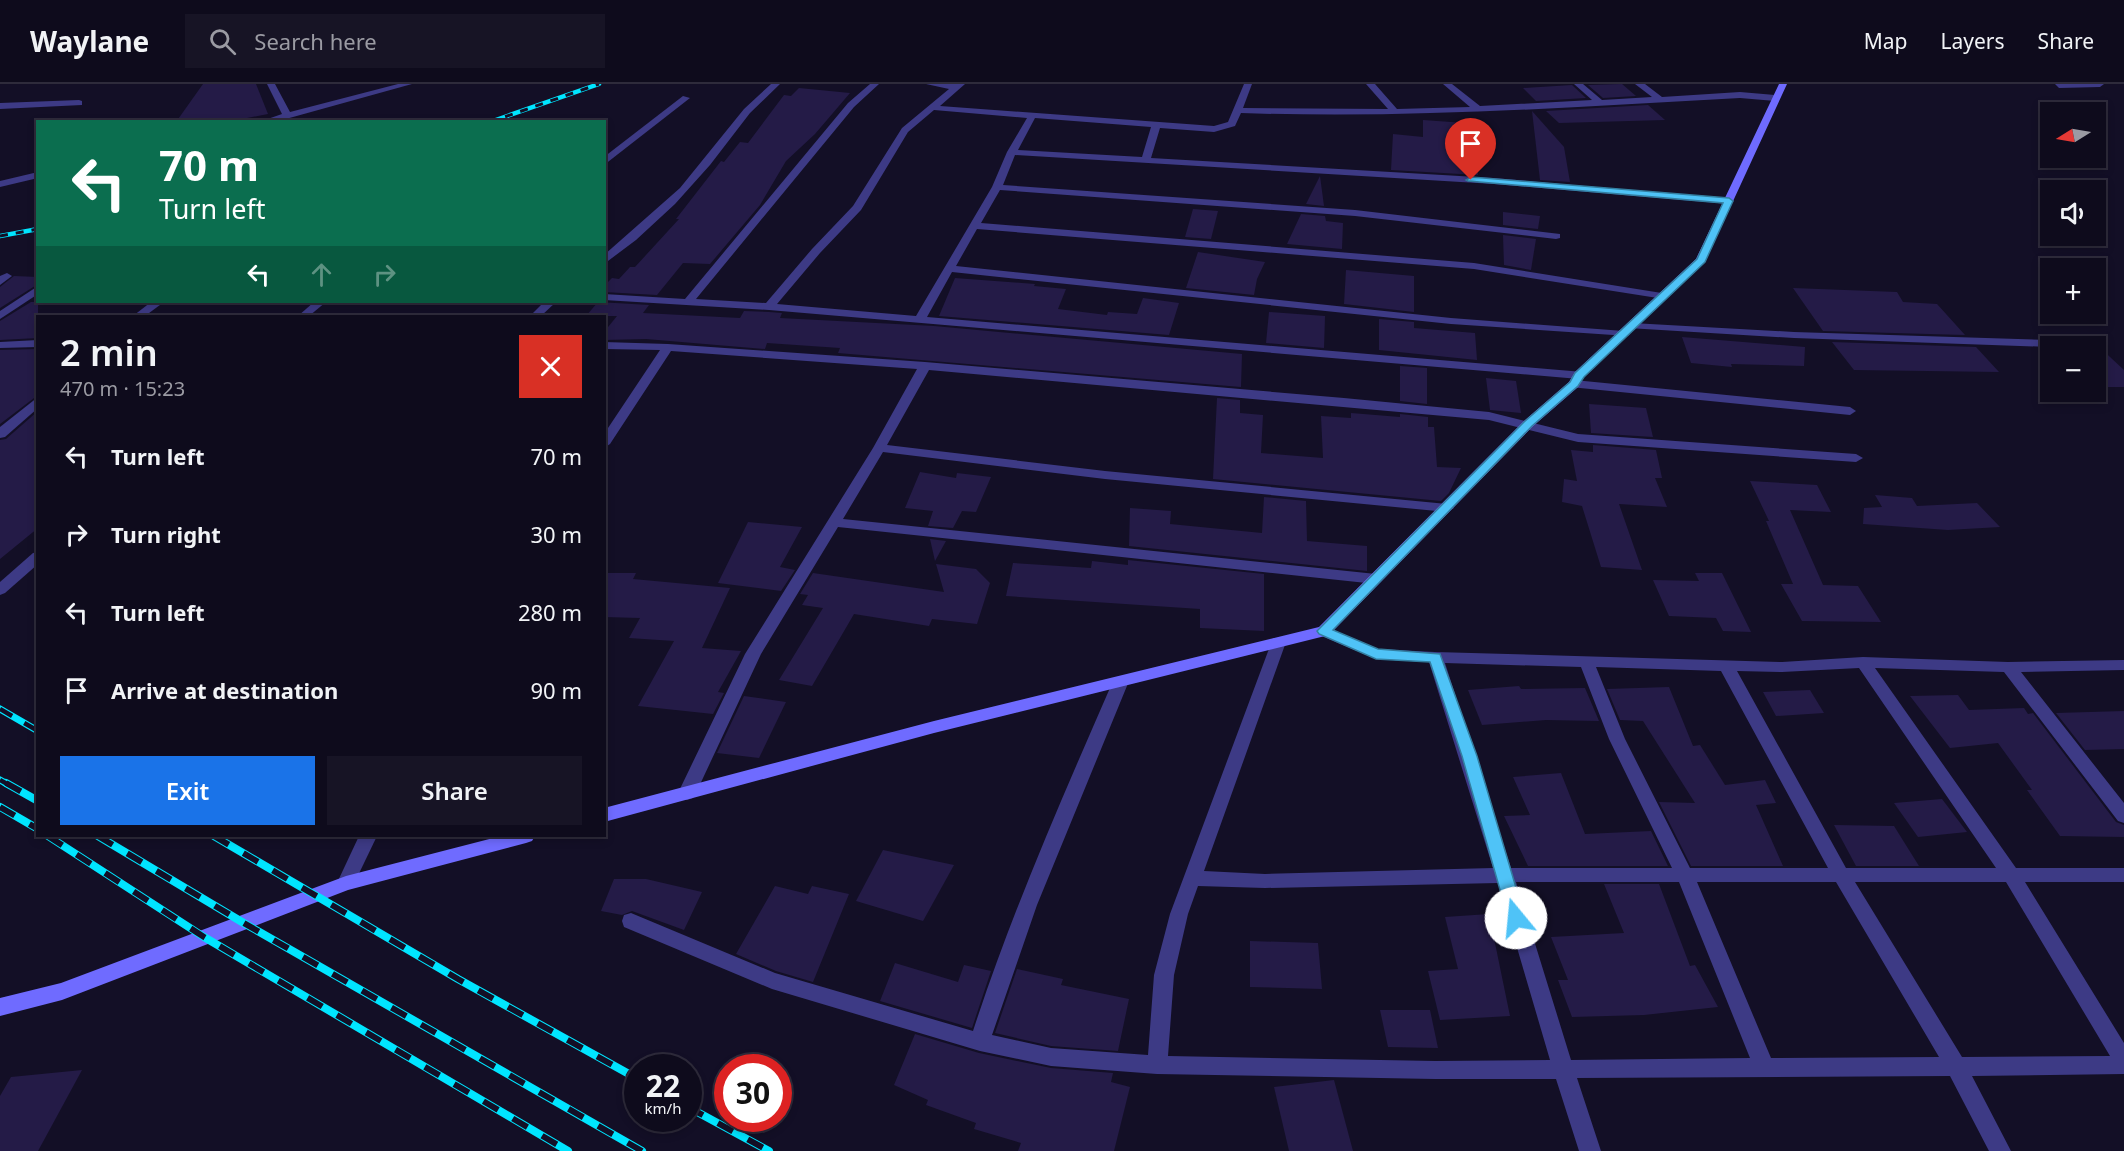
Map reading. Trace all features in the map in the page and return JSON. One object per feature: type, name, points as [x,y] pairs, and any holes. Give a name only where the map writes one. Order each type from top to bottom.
[{"type":"main road","points":[[606,814],[1121,681],[1324,631],[1528,424],[1701,260],[1783,84]]},
{"type":"main road","points":[[0,1007],[62,991],[346,883],[521,837]]},
{"type":"street","points":[[271,84],[287,115]]},
{"type":"street","points":[[269,120],[408,84]]},
{"type":"street","points":[[606,259],[654,221],[706,164],[762,93],[776,84]]},
{"type":"street","points":[[688,302],[851,105],[874,84]]},
{"type":"street","points":[[930,84],[960,86]]},
{"type":"street","points":[[935,108],[1220,129],[1232,124],[1248,84]]},
{"type":"street","points":[[1370,84],[1395,112]]},
{"type":"street","points":[[1447,84],[1477,108]]},
{"type":"street","points":[[1578,84],[1598,100]]},
{"type":"street","points":[[1639,84],[1659,98]]},
{"type":"street","points":[[2059,85],[2100,84]]},
{"type":"street","points":[[769,307],[816,251],[857,208],[905,130],[960,86]]},
{"type":"street","points":[[1238,110],[1395,112],[1598,100],[1740,95],[1775,98]]},
{"type":"street","points":[[606,160],[686,98]]},
{"type":"street","points":[[0,106],[79,103]]},
{"type":"street","points":[[919,320],[975,226],[1033,114]]},
{"type":"street","points":[[1146,160],[1156,124]]},
{"type":"street","points":[[1012,152],[1494,181],[1729,201]]},
{"type":"street","points":[[0,184],[33,177]]},
{"type":"street","points":[[997,186],[1355,213],[1556,236]]},
{"type":"street","points":[[975,226],[1474,266],[1664,296]]},
{"type":"street","points":[[950,269],[1451,321],[1628,330],[2040,343]]},
{"type":"street","points":[[0,316],[36,290]]},
{"type":"street","points":[[606,297],[769,307],[1577,380],[1850,411]]},
{"type":"street","points":[[139,315],[157,303]]},
{"type":"street","points":[[304,315],[319,303]]},
{"type":"street","points":[[536,315],[549,303]]},
{"type":"street","points":[[0,345],[36,343]]},
{"type":"street","points":[[606,345],[668,347],[926,366],[1355,403],[1489,416],[1578,438],[1856,458]]},
{"type":"street","points":[[606,441],[668,347]]},
{"type":"street","points":[[687,793],[753,654],[879,448],[926,366]]},
{"type":"street","points":[[0,434],[36,403]]},
{"type":"street","points":[[879,448],[1105,475],[1447,508]]},
{"type":"street","points":[[834,522],[1376,579]]},
{"type":"street","points":[[0,590],[36,558]]},
{"type":"street","points":[[1324,631],[1376,654],[1436,657],[1782,667],[1863,662],[2008,667],[2124,665]]},
{"type":"street","points":[[1156,1065],[1164,975],[1191,878],[1278,642]]},
{"type":"street","points":[[1436,657],[1470,756],[1503,875],[1562,1069],[1590,1151]]},
{"type":"street","points":[[631,921],[772,981],[981,1042],[1051,1057],[1156,1065],[1435,1070],[2124,1063],[2011,875],[1863,662]]},
{"type":"street","points":[[1587,663],[1617,739],[1684,876],[1764,1067]]},
{"type":"street","points":[[1726,665],[1841,876],[1956,1066],[2000,1151]]},
{"type":"street","points":[[2008,667],[2124,816]]},
{"type":"street","points":[[981,1042],[993,999],[1060,818],[1121,681]]},
{"type":"street","points":[[346,883],[368,837]]},
{"type":"street","points":[[1191,878],[1265,881],[1503,875],[2124,875]]},
{"type":"building","points":[[203,84],[256,84],[268,114],[237,120],[177,120]]},
{"type":"building","points":[[1622,84],[1636,96],[1603,98],[1588,85]]},
{"type":"building","points":[[1572,85],[1586,98],[1536,101],[1523,88]]},
{"type":"building","points":[[799,88],[850,93],[815,134],[786,161],[760,205],[710,264],[683,263],[657,295],[606,292],[606,284],[612,278],[619,279],[630,267],[635,267],[679,219],[676,219],[721,161],[724,162],[740,142],[748,143],[784,95],[791,96]]},
{"type":"building","points":[[1648,105],[1665,120],[1559,123],[1546,111]]},
{"type":"building","points":[[1532,111],[1564,147],[1570,182],[1540,180]]},
{"type":"building","points":[[1423,120],[1479,124],[1478,175],[1391,170],[1393,134],[1423,137]]},
{"type":"building","points":[[1320,176],[1324,206],[1306,204]]},
{"type":"building","points":[[1193,209],[1218,211],[1211,239],[1185,237]]},
{"type":"building","points":[[1503,212],[1540,216],[1538,229],[1503,225]]},
{"type":"building","points":[[1301,214],[1325,216],[1326,221],[1343,223],[1342,249],[1287,244]]},
{"type":"building","points":[[1503,235],[1536,239],[1531,270],[1504,265]]},
{"type":"building","points":[[1198,252],[1265,262],[1257,279],[1254,295],[1186,288]]},
{"type":"building","points":[[1346,270],[1414,276],[1414,312],[1344,304]]},
{"type":"building","points":[[14,276],[36,277],[36,285],[0,308],[0,287]]},
{"type":"building","points":[[955,278],[1035,284],[1034,286],[1066,289],[1058,309],[1107,315],[1108,312],[1137,314],[1143,298],[1179,303],[1169,335],[939,316]]},
{"type":"building","points":[[1793,288],[1897,292],[1903,302],[1937,304],[1965,335],[1823,331]]},
{"type":"building","points":[[31,302],[38,303],[36,338],[0,340],[0,321]]},
{"type":"building","points":[[606,302],[649,305],[643,313],[740,318],[744,311],[769,312],[782,313],[780,318],[934,326],[1242,354],[1241,387],[838,353],[840,348],[767,343],[765,349],[646,339],[606,340],[606,330],[617,316],[587,315],[597,303]]},
{"type":"building","points":[[1269,312],[1325,316],[1324,348],[1266,343]]},
{"type":"building","points":[[1379,319],[1414,322],[1414,328],[1475,333],[1477,360],[1379,350]]},
{"type":"building","points":[[1682,337],[1805,347],[1804,366],[1731,364],[1732,367],[1691,363]]},
{"type":"building","points":[[1832,342],[1976,347],[1999,372],[1854,370]]},
{"type":"building","points":[[36,349],[36,397],[0,424],[0,350]]},
{"type":"building","points":[[2106,353],[2124,370],[2124,387],[2106,387]]},
{"type":"building","points":[[1400,366],[1427,368],[1427,404],[1400,401]]},
{"type":"building","points":[[1486,378],[1516,381],[1521,413],[1490,410]]},
{"type":"building","points":[[1217,398],[1240,400],[1240,413],[1263,415],[1261,453],[1323,458],[1321,416],[1351,418],[1351,413],[1400,417],[1400,414],[1428,417],[1428,427],[1434,427],[1437,467],[1461,468],[1449,493],[1441,501],[1213,479]]},
{"type":"building","points":[[1589,404],[1646,408],[1653,437],[1591,433]]},
{"type":"building","points":[[36,413],[36,530],[0,559],[0,440],[6,439]]},
{"type":"building","points":[[1593,445],[1656,450],[1662,478],[1655,478],[1667,507],[1619,504],[1642,570],[1601,567],[1582,506],[1562,502],[1564,479],[1577,481],[1571,450],[1593,452]]},
{"type":"building","points":[[920,472],[956,478],[957,473],[991,477],[976,512],[962,511],[953,528],[928,526],[933,511],[905,508]]},
{"type":"building","points":[[1750,481],[1817,485],[1831,512],[1790,510],[1823,585],[1858,586],[1881,622],[1802,621],[1781,584],[1793,584],[1766,521],[1769,521]]},
{"type":"building","points":[[1875,495],[1912,498],[1917,506],[1977,503],[2000,527],[1948,530],[1863,524],[1864,508],[1882,507]]},
{"type":"building","points":[[1264,497],[1306,501],[1307,541],[1367,546],[1367,571],[1129,546],[1130,508],[1171,511],[1170,524],[1262,533]]},
{"type":"building","points":[[748,522],[802,527],[780,567],[795,570],[781,591],[718,583]]},
{"type":"building","points":[[930,539],[946,541],[935,561]]},
{"type":"building","points":[[1128,560],[1264,574],[1264,631],[1200,628],[1200,609],[1006,596],[1013,563],[1091,568],[1092,561],[1128,565]]},
{"type":"building","points":[[936,564],[976,569],[990,583],[977,624],[932,619],[929,626],[854,614],[812,686],[779,680],[823,608],[802,605],[808,595],[800,594],[813,573],[944,592]]},
{"type":"building","points":[[606,573],[636,573],[633,579],[730,588],[702,648],[741,651],[718,692],[724,693],[713,714],[638,706],[674,641],[629,638],[640,618],[606,617]]},
{"type":"building","points":[[1695,573],[1722,573],[1751,632],[1723,631],[1716,618],[1669,616],[1653,580],[1699,581]]},
{"type":"building","points":[[1519,686],[1521,689],[1585,688],[1599,721],[1546,720],[1482,725],[1468,690]]},
{"type":"building","points":[[1669,687],[1693,746],[1700,745],[1725,785],[1765,780],[1776,803],[1756,805],[1783,866],[1691,866],[1659,802],[1695,803],[1643,721],[1620,720],[1607,689]]},
{"type":"building","points":[[1810,690],[1824,713],[1776,716],[1763,692]]},
{"type":"building","points":[[1958,695],[1969,710],[2024,708],[2028,714],[2033,713],[2116,822],[2124,825],[2124,837],[2060,836],[2027,790],[2032,790],[1998,743],[1950,748],[1910,696]]},
{"type":"building","points":[[744,696],[786,702],[759,758],[717,753]]},
{"type":"building","points":[[2124,711],[2124,749],[2085,750],[2056,713]]},
{"type":"building","points":[[1561,773],[1585,834],[1651,831],[1668,866],[1528,866],[1504,816],[1530,815],[1513,777]]},
{"type":"building","points":[[1942,799],[1967,832],[1918,837],[1894,803]]},
{"type":"building","points":[[1834,825],[1894,826],[1919,866],[1856,866]]},
{"type":"building","points":[[883,850],[954,865],[923,921],[856,901]]},
{"type":"building","points":[[614,879],[646,879],[702,892],[684,930],[632,911],[622,915],[601,911]]},
{"type":"building","points":[[1604,884],[1659,884],[1690,966],[1695,965],[1718,1007],[1644,1015],[1572,1017],[1558,980],[1568,980],[1551,937],[1624,933]]},
{"type":"building","points":[[775,886],[808,894],[812,886],[849,894],[813,982],[776,971],[736,954]]},
{"type":"building","points":[[1489,914],[1510,1016],[1440,1020],[1428,971],[1458,969],[1445,917]]},
{"type":"building","points":[[1250,941],[1318,943],[1322,989],[1250,987]]},
{"type":"building","points":[[895,963],[958,982],[964,965],[991,971],[972,1028],[880,1001]]},
{"type":"building","points":[[1017,969],[1063,979],[1061,985],[1129,999],[1118,1051],[1051,1046],[995,1033]]},
{"type":"building","points":[[1380,1010],[1430,1010],[1438,1048],[1388,1047]]},
{"type":"building","points":[[915,1034],[979,1053],[1051,1068],[1113,1073],[1111,1082],[1130,1087],[1114,1151],[1018,1151],[1021,1143],[974,1129],[976,1123],[926,1105],[928,1100],[894,1085]]},
{"type":"building","points":[[82,1070],[38,1151],[0,1151],[0,1096],[11,1077]]},
{"type":"building","points":[[1334,1080],[1353,1151],[1289,1151],[1274,1087]]},
{"type":"railway","points":[[496,120],[599,84]]},
{"type":"railway","points":[[0,236],[36,229]]},
{"type":"railway","points":[[0,709],[36,730]]},
{"type":"railway","points":[[0,780],[9,785]]},
{"type":"railway","points":[[6,783],[36,800]]},
{"type":"railway","points":[[0,807],[36,828]]},
{"type":"railway","points":[[50,837],[204,937],[568,1151]]},
{"type":"railway","points":[[100,837],[242,922],[642,1151]]},
{"type":"railway","points":[[216,837],[458,979],[624,1071]]},
{"type":"railway","points":[[702,1115],[769,1151]]},
{"type":"route","points":[[1471,180],[1729,201],[1701,260],[1579,375],[1574,384],[1528,424],[1324,631],[1376,654],[1436,657],[1470,756],[1516,918]]}]
